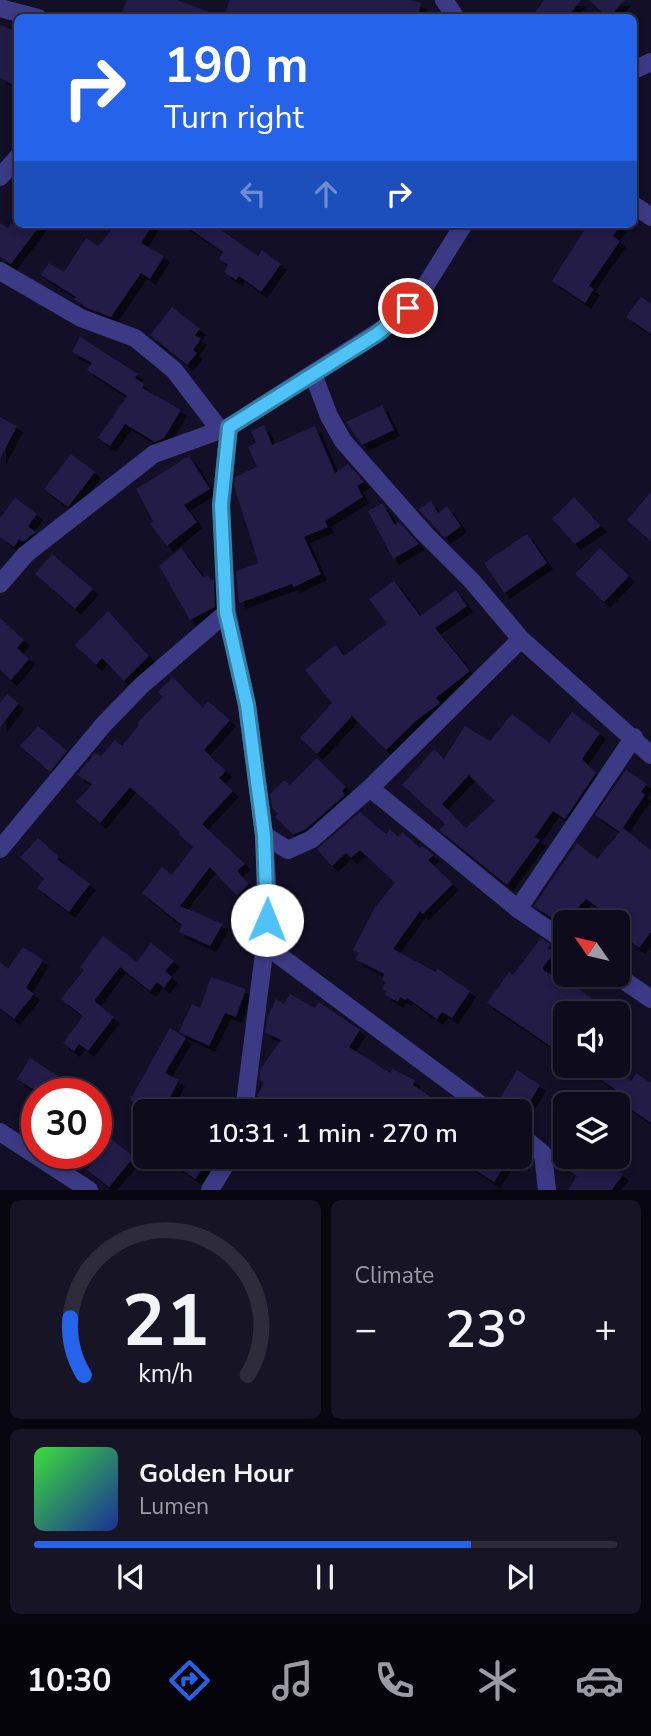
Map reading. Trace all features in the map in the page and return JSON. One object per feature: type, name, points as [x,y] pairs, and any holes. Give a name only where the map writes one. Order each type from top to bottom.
[{"type":"street","points":[[0,8],[23,14]]},
{"type":"street","points":[[0,177],[14,161]]},
{"type":"street","points":[[0,584],[26,554],[154,454],[225,429],[395,321],[424,288],[462,228]]},
{"type":"street","points":[[0,271],[81,317],[135,338],[174,370],[225,429],[221,505],[226,612],[247,705],[264,835],[268,896],[265,945],[246,1099]]},
{"type":"street","points":[[313,374],[328,416],[344,441],[522,639],[651,755]]},
{"type":"street","points":[[0,849],[104,724],[142,685],[226,612]]},
{"type":"street","points":[[264,835],[288,850],[312,839],[370,788],[522,639]]},
{"type":"street","points":[[518,909],[634,737]]},
{"type":"street","points":[[370,788],[518,909],[553,933]]},
{"type":"street","points":[[265,945],[473,1099]]},
{"type":"street","points":[[630,985],[651,999]]},
{"type":"street","points":[[0,1132],[89,1190]]},
{"type":"street","points":[[532,1145],[543,1154],[547,1190]]},
{"type":"street","points":[[210,1190],[223,1169]]},
{"type":"building","points":[[127,0],[177,0],[215,14],[121,14]]},
{"type":"building","points":[[230,0],[409,0],[421,3],[419,14],[225,14]]},
{"type":"building","points":[[544,0],[581,0],[570,14],[534,14]]},
{"type":"building","points":[[589,0],[625,0],[612,14],[604,14]]},
{"type":"building","points":[[0,25],[14,30],[14,83],[0,78]]},
{"type":"building","points":[[0,223],[8,228],[14,224],[14,228],[38,228],[11,264],[0,257]]},
{"type":"building","points":[[113,228],[150,228],[141,243],[164,256],[150,279],[141,273],[111,317],[87,308],[74,299],[76,297],[41,275],[49,263],[64,272],[86,238],[98,246]]},
{"type":"building","points":[[189,228],[218,228],[258,256],[262,250],[281,264],[261,292],[239,276],[236,280],[224,272],[228,265],[219,259],[223,252]]},
{"type":"building","points":[[585,228],[618,228],[613,236],[620,241],[589,286],[594,289],[585,303],[552,281]]},
{"type":"building","points":[[641,297],[651,304],[651,334],[626,317]]},
{"type":"building","points":[[172,307],[200,329],[195,335],[201,339],[193,350],[197,353],[187,365],[150,335]]},
{"type":"building","points":[[80,337],[138,374],[135,378],[144,384],[142,388],[181,410],[164,438],[155,442],[125,424],[110,446],[98,438],[127,396],[87,370],[92,363],[72,352]]},
{"type":"building","points":[[382,405],[394,430],[362,445],[346,422]]},
{"type":"building","points":[[0,417],[17,426],[0,459]]},
{"type":"building","points":[[264,425],[272,445],[315,426],[335,473],[348,464],[364,482],[357,486],[363,497],[325,521],[328,527],[304,537],[321,574],[294,587],[292,584],[239,603],[236,571],[257,564],[258,561],[234,486],[235,477],[257,467],[248,447],[256,443],[251,431]]},
{"type":"building","points":[[71,454],[95,472],[68,507],[44,489]]},
{"type":"building","points":[[189,456],[210,489],[184,505],[197,522],[167,546],[150,524],[153,521],[136,489]]},
{"type":"building","points":[[651,492],[651,542],[627,520]]},
{"type":"building","points":[[574,497],[601,526],[575,544],[552,519]]},
{"type":"building","points":[[15,498],[37,514],[28,526],[36,532],[23,542],[19,539],[14,547],[0,537],[0,518]]},
{"type":"building","points":[[431,501],[438,513],[447,506],[461,526],[445,538],[418,509]]},
{"type":"building","points":[[382,503],[395,525],[399,522],[419,544],[393,559],[368,511]]},
{"type":"building","points":[[527,534],[547,563],[504,593],[484,563]]},
{"type":"building","points":[[181,548],[203,577],[208,575],[211,580],[214,579],[215,607],[190,620],[159,566]]},
{"type":"building","points":[[600,548],[629,576],[604,602],[575,574]]},
{"type":"building","points":[[52,554],[93,589],[75,609],[35,574]]},
{"type":"building","points":[[394,581],[420,616],[456,590],[467,606],[435,628],[470,671],[436,698],[440,703],[417,720],[386,750],[352,716],[317,754],[300,738],[332,703],[305,670],[335,645],[344,656],[387,623],[369,599]]},
{"type":"building","points":[[108,611],[149,656],[124,681],[102,658],[96,665],[75,645]]},
{"type":"building","points":[[0,618],[24,640],[17,648],[29,659],[11,680],[0,670]]},
{"type":"building","points":[[173,677],[203,708],[208,701],[230,720],[204,750],[226,771],[219,778],[233,791],[202,824],[245,864],[237,871],[249,884],[237,896],[210,867],[180,906],[223,924],[210,946],[179,932],[182,925],[142,893],[162,867],[172,875],[193,847],[178,834],[180,832],[130,787],[100,823],[76,802],[92,784],[77,775],[95,753],[101,756],[115,740],[122,746],[139,725],[137,723],[163,697],[158,692]]},
{"type":"building","points":[[7,694],[19,703],[0,727],[0,703]]},
{"type":"building","points":[[572,712],[600,733],[582,759],[596,773],[565,819],[553,811],[535,837],[540,840],[507,885],[439,830],[445,824],[402,785],[434,749],[444,759],[465,726],[490,741],[512,714],[549,743]],"holes":[[[469,775],[495,801],[466,828],[442,804]]]},
{"type":"building","points":[[38,726],[67,751],[50,772],[20,746]]},
{"type":"building","points":[[317,758],[346,787],[342,791],[345,795],[306,829],[293,835],[275,817],[278,814],[272,808],[270,794],[284,780],[290,785]]},
{"type":"building","points":[[626,770],[647,784],[641,792],[645,795],[620,832],[595,815]]},
{"type":"building","points":[[360,812],[386,834],[390,829],[398,837],[402,832],[420,848],[422,846],[434,855],[428,860],[453,884],[423,914],[420,911],[393,949],[436,972],[438,969],[470,991],[452,1018],[442,1012],[437,1019],[407,998],[405,1000],[400,997],[398,1002],[385,995],[387,991],[382,989],[386,982],[382,980],[384,974],[355,959],[359,953],[353,950],[375,907],[395,883],[360,850],[351,858],[346,853],[332,866],[317,849]]},
{"type":"building","points":[[623,828],[651,850],[651,932],[639,948],[630,941],[630,910],[601,910],[586,899],[576,910],[553,910],[553,919],[534,906],[577,843],[597,859]]},
{"type":"building","points":[[38,838],[59,857],[57,859],[90,884],[69,912],[37,888],[44,879],[20,857]]},
{"type":"building","points":[[103,936],[137,962],[151,943],[174,961],[165,971],[172,977],[164,988],[157,982],[150,991],[120,967],[94,1001],[114,1017],[88,1051],[79,1044],[74,1051],[63,1043],[83,1016],[61,999],[84,970],[80,967]]},
{"type":"building","points":[[541,938],[551,945],[548,948],[553,951],[542,969],[553,976],[553,987],[576,987],[595,1001],[553,1001],[553,1048],[487,1003],[509,972],[513,975]]},
{"type":"building","points":[[23,947],[43,960],[26,988],[34,994],[14,1019],[0,1008],[0,962],[8,969]]},
{"type":"building","points":[[211,977],[246,989],[236,1017],[225,1013],[209,1046],[179,1032],[192,1004],[200,1008]]},
{"type":"building","points":[[290,994],[315,1008],[319,1002],[360,1030],[349,1047],[390,1073],[392,1069],[415,1080],[413,1085],[434,1099],[261,1099],[257,1096],[264,1083],[259,1080],[261,1068],[281,1040],[265,1032],[268,1016],[276,999],[284,1004]]},
{"type":"building","points":[[170,1028],[186,1038],[165,1073],[179,1080],[169,1099],[130,1100]]},
{"type":"building","points":[[30,1058],[61,1078],[21,1078],[21,1082],[17,1079]]},
{"type":"building","points":[[517,1070],[540,1085],[531,1099],[499,1099]]},
{"type":"building","points":[[636,1073],[651,1083],[651,1123],[630,1108],[630,1092],[619,1092],[599,1078],[626,1078],[631,1081]]},
{"type":"building","points":[[112,1140],[133,1156],[109,1187],[87,1170],[112,1169]]},
{"type":"building","points":[[181,1169],[202,1169],[195,1179]]},
{"type":"building","points":[[474,1169],[502,1169],[494,1182]]},
{"type":"building","points":[[616,1169],[623,1174],[612,1190],[568,1190],[577,1176],[570,1171]]},
{"type":"route","points":[[267,920],[264,835],[247,705],[226,612],[221,505],[229,427],[377,334],[408,308]]}]
